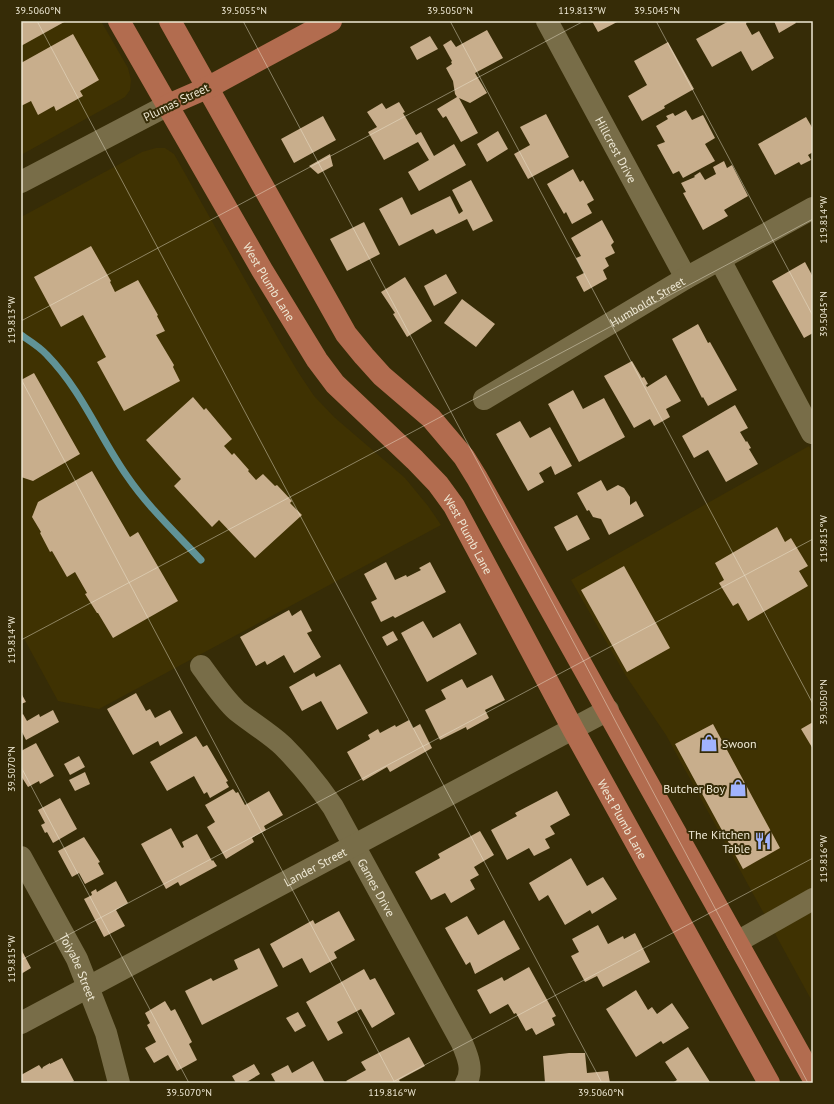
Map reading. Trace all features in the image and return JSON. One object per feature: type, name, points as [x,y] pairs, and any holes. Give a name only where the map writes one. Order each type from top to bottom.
[{"type":"main road","name":"West Plumb Lane","points":[[119,21],[262,270],[317,360],[335,384],[438,484],[454,506],[573,729],[769,1083]]},
{"type":"main road","points":[[170,21],[346,334],[373,366],[431,418],[464,457],[478,478],[813,1078]]},
{"type":"main road","name":"Plumas Street","points":[[168,105],[208,88],[331,21]]},
{"type":"street","name":"Hillcrest Drive","points":[[547,21],[686,278]]},
{"type":"street","name":"Plumas Street","points":[[21,182],[168,105]]},
{"type":"street","name":"Humboldt Street","points":[[484,399],[686,278],[813,208]]},
{"type":"street","points":[[720,260],[812,433]]},
{"type":"street","name":"Games Drive","points":[[201,666],[218,690],[237,710],[282,746],[305,769],[333,807],[462,1043],[468,1057],[470,1068],[468,1081]]},
{"type":"street","name":"Lander Street","points":[[21,1023],[608,710]]},
{"type":"street","name":"Toiyabe Street","points":[[21,857],[77,959],[106,1033],[119,1083]]},
{"type":"street","points":[[737,942],[813,899]]},
{"type":"shaded area","points":[[21,21],[101,21],[128,68],[131,80],[130,90],[125,97],[21,155]]},
{"type":"shaded area","points":[[156,148],[165,148],[174,154],[279,340],[314,396],[334,417],[405,478],[428,506],[441,525],[99,709],[58,701],[21,633],[21,217],[142,152]]},
{"type":"shaded area","points":[[809,446],[813,454],[813,1003],[666,735],[626,676],[571,580]]},
{"type":"building","points":[[21,21],[66,21],[21,46]]},
{"type":"building","points":[[592,21],[619,21],[598,32]]},
{"type":"building","points":[[729,21],[747,21],[746,24],[752,35],[759,31],[774,58],[752,71],[741,51],[712,67],[696,39]]},
{"type":"building","points":[[774,21],[795,21],[796,23],[779,33]]},
{"type":"building","points":[[487,30],[503,58],[475,73],[487,93],[470,103],[459,98],[478,133],[461,142],[446,116],[443,118],[437,109],[457,97],[455,94],[453,81],[446,68],[452,64],[452,61],[443,45],[451,40],[456,47]]},
{"type":"building","points":[[73,34],[99,80],[80,91],[83,96],[56,111],[54,106],[38,115],[31,101],[21,106],[21,63]]},
{"type":"building","points":[[430,36],[438,49],[417,60],[410,47]]},
{"type":"building","points":[[668,42],[694,89],[664,106],[665,108],[642,121],[628,96],[647,85],[634,61]]},
{"type":"building","points":[[399,102],[405,112],[403,113],[416,135],[421,132],[434,156],[454,144],[466,165],[419,191],[408,172],[429,160],[418,142],[384,160],[368,132],[377,127],[367,112],[382,103],[386,109]]},
{"type":"building","points":[[686,110],[692,120],[703,115],[715,138],[705,144],[715,161],[683,178],[679,171],[673,174],[657,145],[665,142],[656,126],[668,119],[666,116],[673,113],[675,116]]},
{"type":"building","points":[[546,114],[569,157],[528,179],[514,154],[530,145],[520,127]]},
{"type":"building","points":[[323,116],[336,140],[294,163],[281,139]]},
{"type":"building","points":[[806,117],[813,129],[813,152],[808,155],[811,160],[801,165],[799,162],[775,175],[758,144]]},
{"type":"building","points":[[498,131],[508,149],[487,162],[477,144]]},
{"type":"building","points":[[330,154],[333,166],[318,174],[309,166]]},
{"type":"building","points":[[724,161],[727,168],[732,165],[748,196],[724,210],[728,216],[703,230],[683,193],[686,192],[681,183],[695,177],[694,176],[700,172],[705,180],[716,174],[713,167]]},
{"type":"building","points":[[573,169],[580,182],[583,180],[594,200],[587,204],[592,213],[572,224],[566,212],[564,214],[547,184]]},
{"type":"building","points":[[471,180],[493,221],[473,231],[467,219],[436,234],[433,229],[399,246],[379,209],[402,197],[411,215],[450,196],[459,214],[463,211],[452,190]]},
{"type":"building","points":[[602,220],[614,242],[611,245],[615,253],[605,258],[609,266],[603,270],[607,279],[584,292],[576,277],[584,273],[576,258],[581,256],[571,238]]},
{"type":"building","points":[[364,222],[380,254],[347,271],[330,239]]},
{"type":"building","points":[[91,246],[111,281],[110,282],[115,292],[138,280],[158,315],[157,316],[165,331],[156,335],[174,365],[173,367],[180,381],[124,411],[97,362],[106,357],[83,315],[61,327],[34,277]]},
{"type":"building","points":[[805,262],[813,277],[813,333],[804,338],[772,281]]},
{"type":"building","points":[[446,274],[457,293],[434,306],[424,286]]},
{"type":"building","points":[[405,277],[432,321],[407,337],[393,314],[395,313],[381,292]]},
{"type":"building","points":[[462,299],[495,324],[476,347],[444,323]]},
{"type":"building","points":[[698,324],[737,390],[708,406],[703,397],[702,398],[672,339]]},
{"type":"building","points":[[632,361],[642,378],[644,377],[648,384],[646,385],[647,387],[666,375],[681,401],[666,409],[670,417],[654,426],[650,419],[634,428],[604,376]]},
{"type":"building","points":[[34,373],[80,454],[33,481],[21,477],[21,380]]},
{"type":"building","points":[[573,390],[583,409],[604,398],[625,437],[579,462],[548,404]]},
{"type":"building","points":[[193,397],[204,410],[206,408],[232,439],[224,446],[232,455],[234,453],[256,480],[263,474],[275,486],[277,485],[292,501],[290,503],[302,515],[255,558],[219,520],[212,527],[174,486],[181,479],[146,440]]},
{"type":"building","points":[[735,405],[748,428],[740,432],[751,448],[749,449],[758,464],[726,482],[708,450],[694,458],[682,436]]},
{"type":"building","points":[[520,421],[530,438],[550,427],[572,466],[555,475],[551,466],[539,473],[544,482],[528,491],[496,434]]},
{"type":"building","points":[[92,471],[130,537],[138,532],[178,601],[113,638],[85,594],[87,593],[75,572],[67,577],[52,551],[50,552],[32,517],[38,502]]},
{"type":"building","points":[[601,480],[607,491],[618,485],[624,488],[630,497],[630,505],[636,501],[644,516],[609,535],[601,519],[593,517],[589,510],[587,511],[577,493]]},
{"type":"building","points":[[577,515],[590,539],[567,551],[554,527]]},
{"type":"building","points":[[777,527],[785,542],[791,538],[808,566],[799,571],[808,586],[748,621],[738,603],[733,606],[719,583],[724,580],[715,563]]},
{"type":"building","points":[[386,562],[395,580],[406,575],[407,577],[421,570],[419,568],[430,562],[446,592],[395,618],[393,616],[381,622],[371,602],[377,599],[364,574]]},
{"type":"building","points":[[624,566],[670,648],[627,672],[581,590]]},
{"type":"building","points":[[289,610],[292,616],[301,610],[312,631],[307,633],[321,657],[294,673],[284,655],[267,665],[265,661],[256,666],[240,637]]},
{"type":"building","points":[[423,621],[433,638],[460,623],[477,654],[427,682],[401,633]]},
{"type":"building","points":[[393,631],[398,640],[387,646],[382,637]]},
{"type":"building","points":[[340,664],[368,713],[337,730],[321,701],[302,711],[289,687],[314,673],[316,677]]},
{"type":"building","points":[[492,675],[505,700],[485,710],[489,718],[467,730],[466,727],[440,740],[425,710],[446,699],[441,690],[462,679],[467,688]]},
{"type":"building","points":[[21,693],[26,702],[21,704]]},
{"type":"building","points":[[136,693],[146,711],[150,709],[155,718],[170,710],[183,733],[160,746],[158,741],[133,755],[107,709]]},
{"type":"building","points":[[53,710],[59,722],[26,740],[21,730],[21,715],[23,714],[27,721],[39,714],[40,717]]},
{"type":"building","points":[[409,720],[413,728],[420,724],[432,748],[390,772],[387,767],[363,781],[347,752],[370,739],[368,735],[378,729],[380,733]]},
{"type":"building","points":[[813,722],[813,749],[801,729]]},
{"type":"building","points":[[713,724],[780,848],[743,869],[675,744]]},
{"type":"building","points":[[196,736],[203,747],[207,745],[228,781],[226,782],[229,787],[210,798],[207,792],[204,794],[194,776],[167,791],[150,762]]},
{"type":"building","points":[[36,743],[54,776],[40,784],[39,781],[28,787],[21,776],[21,751]]},
{"type":"building","points":[[79,756],[85,767],[70,775],[64,764]]},
{"type":"building","points":[[85,772],[90,784],[75,791],[69,780]]},
{"type":"building","points":[[233,789],[236,793],[238,792],[245,805],[269,791],[283,815],[264,826],[266,830],[252,838],[254,842],[226,859],[207,827],[215,822],[205,805]]},
{"type":"building","points":[[557,791],[570,815],[550,826],[555,834],[545,839],[550,848],[534,856],[529,848],[507,860],[491,830],[517,816],[515,813]]},
{"type":"building","points":[[60,798],[77,829],[53,843],[41,825],[45,823],[38,810]]},
{"type":"building","points":[[171,828],[182,848],[184,847],[182,842],[197,834],[212,861],[213,860],[217,866],[180,886],[178,882],[166,889],[141,844]]},
{"type":"building","points":[[480,831],[494,855],[474,867],[479,875],[470,880],[475,889],[451,903],[445,893],[431,900],[415,872],[440,858],[438,854]]},
{"type":"building","points":[[84,837],[100,862],[98,863],[104,874],[85,884],[79,873],[72,877],[58,851]]},
{"type":"building","points":[[571,858],[587,886],[603,877],[617,899],[592,914],[590,910],[565,925],[548,895],[539,901],[529,883]]},
{"type":"building","points":[[116,881],[128,903],[116,910],[125,926],[104,937],[84,899],[92,895],[91,892],[96,889],[97,892]]},
{"type":"building","points":[[339,911],[355,940],[334,952],[337,958],[310,973],[302,958],[283,968],[270,944],[313,920],[315,924]]},
{"type":"building","points":[[467,916],[478,935],[504,920],[520,949],[475,974],[470,962],[466,965],[445,928]]},
{"type":"building","points":[[598,925],[608,944],[623,936],[624,939],[635,933],[650,962],[603,987],[597,976],[585,982],[571,956],[579,952],[572,939]]},
{"type":"building","points":[[259,948],[278,986],[202,1025],[185,991],[211,978],[213,981],[238,969],[234,960]]},
{"type":"building","points":[[21,949],[31,968],[21,974]]},
{"type":"building","points":[[529,967],[556,1016],[552,1018],[555,1025],[536,1035],[532,1028],[526,1031],[516,1013],[514,1014],[508,1004],[490,1014],[477,990],[502,977],[504,981]]},
{"type":"building","points":[[364,969],[370,980],[375,978],[395,1014],[372,1028],[361,1009],[337,1022],[343,1033],[328,1041],[306,1002]]},
{"type":"building","points":[[636,990],[648,1010],[652,1007],[657,1014],[672,1003],[689,1028],[663,1044],[661,1041],[636,1057],[606,1009]]},
{"type":"building","points":[[165,1001],[171,1011],[175,1009],[192,1042],[189,1044],[197,1060],[177,1071],[168,1055],[154,1063],[145,1048],[156,1042],[147,1025],[150,1023],[145,1013]]},
{"type":"building","points":[[298,1012],[306,1026],[295,1032],[286,1018]]},
{"type":"building","points":[[409,1037],[425,1066],[399,1080],[401,1083],[345,1083],[366,1070],[361,1062]]},
{"type":"building","points":[[688,1047],[710,1082],[709,1083],[672,1083],[677,1080],[665,1062]]},
{"type":"building","points":[[585,1053],[587,1073],[608,1071],[610,1083],[545,1083],[543,1056]]},
{"type":"building","points":[[62,1058],[74,1081],[70,1083],[21,1083],[21,1075],[39,1065],[42,1069],[50,1063]]},
{"type":"building","points":[[313,1061],[325,1083],[276,1083],[271,1074],[288,1065],[292,1073]]},
{"type":"building","points":[[254,1064],[260,1074],[245,1083],[236,1083],[232,1076]]},
{"type":"waterway","points":[[21,335],[41,349],[59,369],[70,383],[117,461],[135,487],[153,509],[201,560]]},
{"type":"place","name":"Swoon","points":[[709,743]]},
{"type":"place","name":"Butcher Boy","points":[[738,788]]},
{"type":"place","name":"The Kitchen Table","points":[[763,841]]}]
